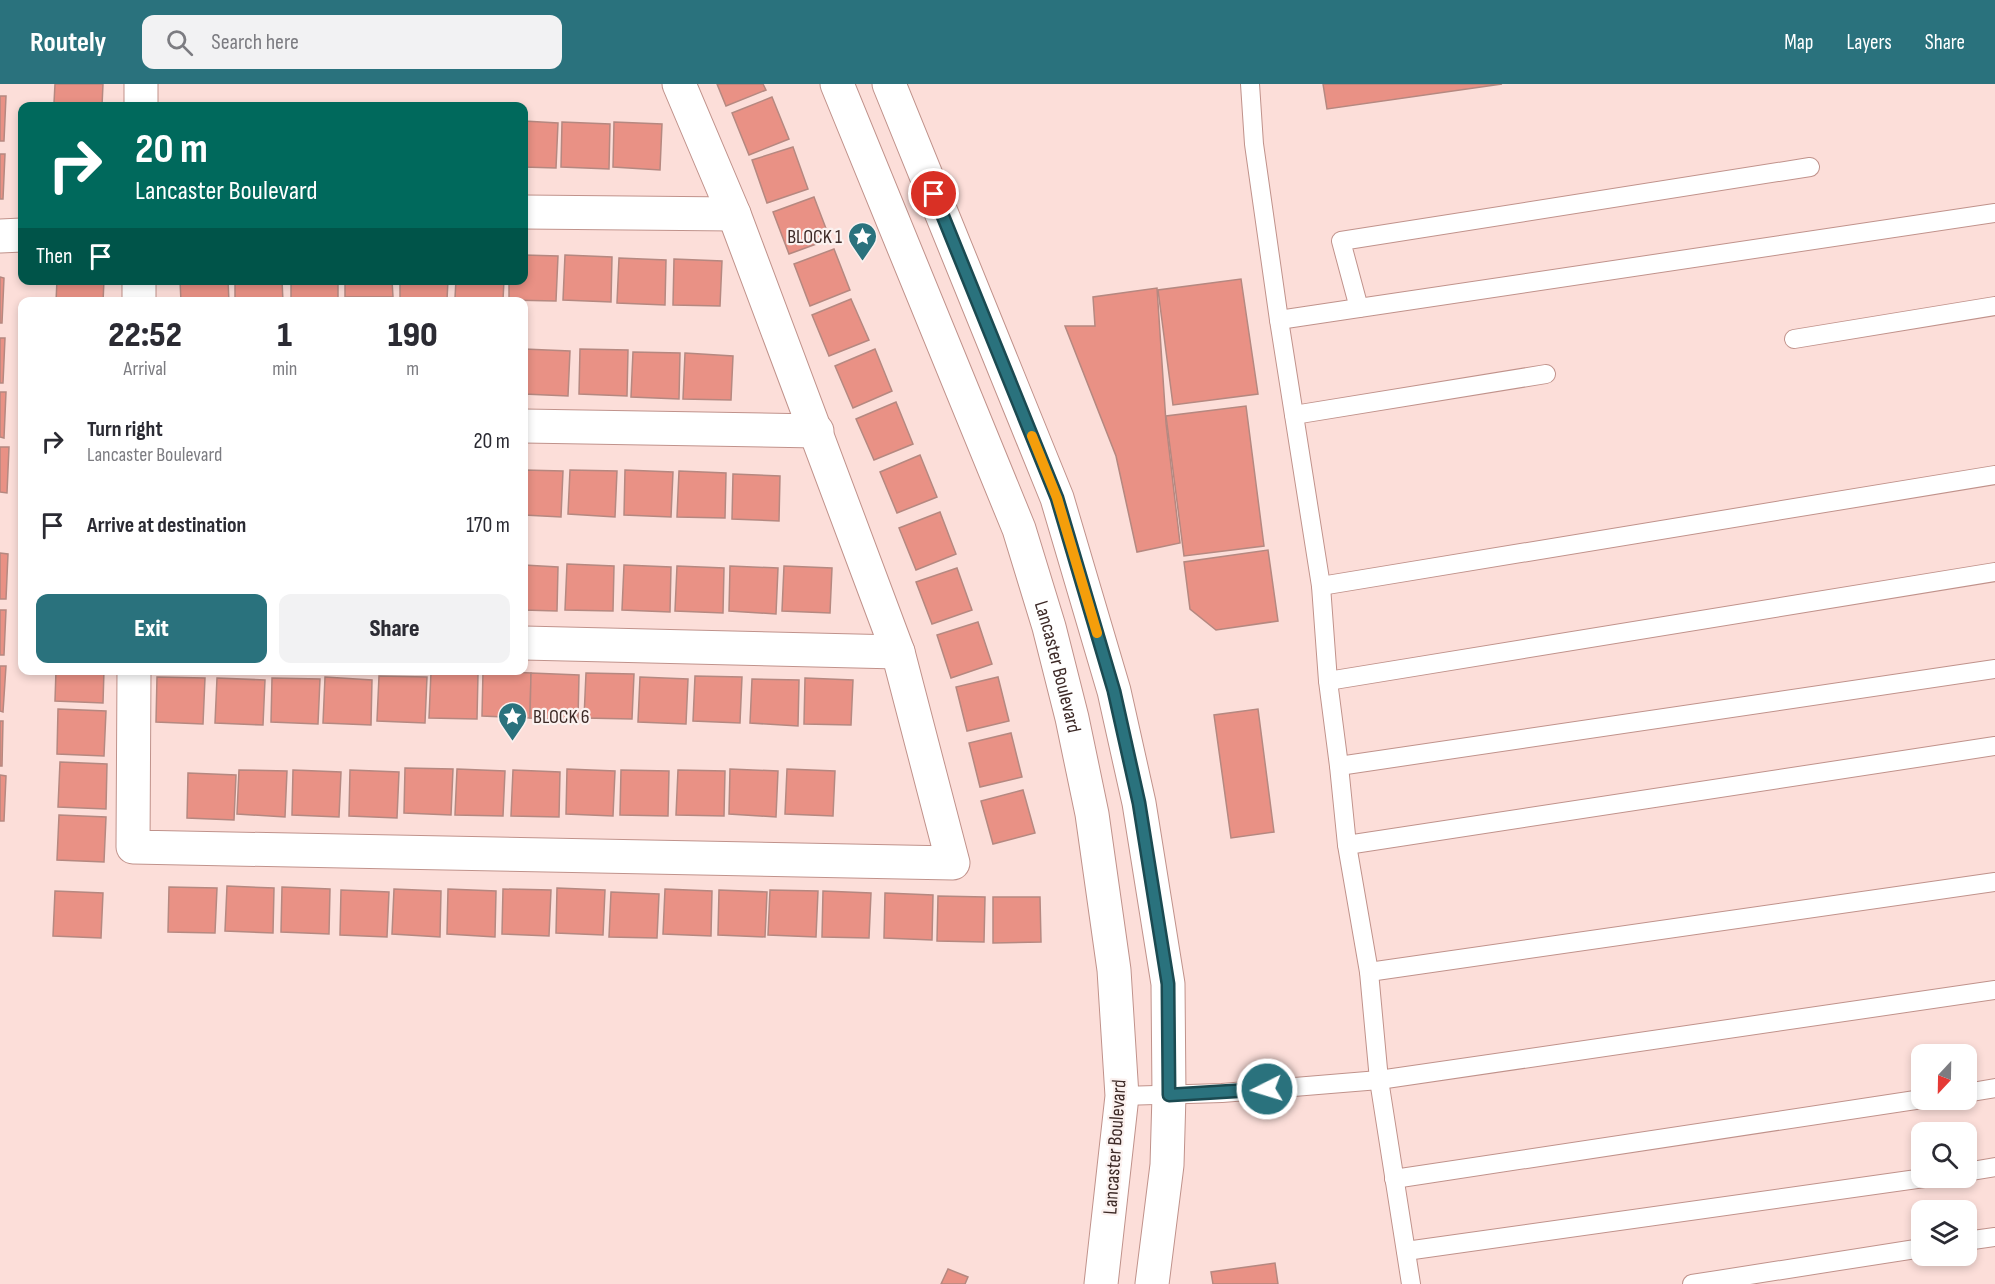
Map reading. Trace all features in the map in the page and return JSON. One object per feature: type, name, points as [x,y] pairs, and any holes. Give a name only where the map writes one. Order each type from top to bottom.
[{"type":"street","points":[[141,84],[141,102]]},
{"type":"street","points":[[135,675],[133,847],[953,863],[898,652],[734,214],[680,84]]},
{"type":"street","name":"Lancaster Boulevard","points":[[837,84],[1019,529],[1049,627],[1072,718],[1092,814],[1114,970],[1122,1096],[1101,1284]]},
{"type":"street","points":[[889,84],[1057,498],[1114,691],[1139,803],[1168,984],[1167,1165],[1152,1284]]},
{"type":"street","points":[[528,212],[734,214]]},
{"type":"street","points":[[0,236],[18,235]]},
{"type":"street","points":[[528,426],[817,431]]},
{"type":"street","points":[[528,643],[898,652]]},
{"type":"lane","points":[[1250,84],[1254,144],[1321,586],[1328,681],[1347,845],[1369,972],[1379,1080],[1411,1284]]},
{"type":"lane","points":[[1359,308],[1341,241],[1810,167]]},
{"type":"lane","points":[[1279,320],[1995,213]]},
{"type":"lane","points":[[1794,339],[1995,306]]},
{"type":"lane","points":[[1294,415],[1546,374]]},
{"type":"lane","points":[[1321,586],[1995,475]]},
{"type":"lane","points":[[1328,681],[1995,572]]},
{"type":"lane","points":[[1339,765],[1995,669]]},
{"type":"lane","points":[[1347,845],[1995,746]]},
{"type":"lane","points":[[1369,972],[1995,882]]},
{"type":"lane","points":[[1122,1096],[1222,1093],[1379,1080],[1995,990]]},
{"type":"lane","points":[[1977,1091],[1995,1088]]},
{"type":"lane","points":[[1394,1179],[1911,1102]]},
{"type":"lane","points":[[1977,1170],[1995,1167]]},
{"type":"lane","points":[[1406,1251],[1911,1180]]},
{"type":"lane","points":[[1977,1239],[1995,1237]]},
{"type":"lane","points":[[1692,1284],[1911,1250]]},
{"type":"building","points":[[55,84],[103,84],[102,102],[54,102]]},
{"type":"building","points":[[717,84],[763,84],[766,90],[726,106]]},
{"type":"building","points":[[1323,84],[1502,84],[1327,109]]},
{"type":"building","points":[[0,96],[6,96],[4,141],[0,141]]},
{"type":"building","points":[[772,97],[789,139],[749,155],[732,113]]},
{"type":"building","points":[[528,121],[558,123],[556,168],[528,167]]},
{"type":"building","points":[[562,122],[610,124],[609,169],[561,167]]},
{"type":"building","points":[[614,122],[662,124],[660,170],[613,167]]},
{"type":"building","points":[[793,147],[808,189],[767,203],[752,160]]},
{"type":"building","points":[[0,154],[5,154],[3,199],[0,199]]},
{"type":"building","points":[[814,197],[830,239],[789,254],[773,212]]},
{"type":"building","points":[[834,249],[850,290],[810,306],[794,264]]},
{"type":"building","points":[[528,255],[558,256],[556,301],[509,297],[509,285],[528,285]]},
{"type":"building","points":[[565,255],[612,257],[611,302],[563,300]]},
{"type":"building","points":[[619,258],[666,260],[665,305],[617,303]]},
{"type":"building","points":[[674,259],[722,261],[720,306],[673,305]]},
{"type":"building","points":[[0,277],[4,278],[2,323],[0,323]]},
{"type":"building","points":[[1241,279],[1258,394],[1173,405],[1158,290]]},
{"type":"building","points":[[57,285],[104,285],[103,297],[56,297]]},
{"type":"building","points":[[180,285],[228,285],[229,297],[181,297]]},
{"type":"building","points":[[235,285],[282,285],[283,297],[235,297]]},
{"type":"building","points":[[291,285],[338,285],[338,297],[291,297]]},
{"type":"building","points":[[345,285],[392,285],[393,297],[345,297]]},
{"type":"building","points":[[400,285],[448,285],[447,297],[400,297]]},
{"type":"building","points":[[456,285],[504,285],[503,297],[455,297]]},
{"type":"building","points":[[1157,288],[1166,423],[1180,543],[1137,552],[1116,456],[1065,326],[1095,326],[1093,297]]},
{"type":"building","points":[[851,299],[869,340],[829,356],[812,315]]},
{"type":"building","points":[[0,338],[5,338],[3,383],[0,383]]},
{"type":"building","points":[[528,349],[570,351],[568,396],[528,394]]},
{"type":"building","points":[[580,349],[628,350],[627,396],[579,394]]},
{"type":"building","points":[[875,349],[892,391],[853,408],[835,366]]},
{"type":"building","points":[[633,352],[680,353],[679,399],[631,397]]},
{"type":"building","points":[[685,353],[733,356],[731,400],[683,399]]},
{"type":"building","points":[[0,392],[6,392],[4,438],[0,437]]},
{"type":"building","points":[[896,402],[913,444],[874,460],[856,419]]},
{"type":"building","points":[[1246,406],[1264,546],[1184,556],[1166,416]]},
{"type":"building","points":[[0,447],[9,447],[7,493],[0,492]]},
{"type":"building","points":[[920,455],[937,497],[897,513],[880,472]]},
{"type":"building","points":[[528,470],[563,471],[561,517],[528,515]]},
{"type":"building","points":[[570,470],[617,471],[615,517],[568,514]]},
{"type":"building","points":[[625,470],[673,472],[671,517],[624,515]]},
{"type":"building","points":[[679,471],[726,473],[725,518],[677,517]]},
{"type":"building","points":[[733,474],[780,476],[779,521],[732,519]]},
{"type":"building","points":[[940,512],[956,554],[916,570],[899,528]]},
{"type":"building","points":[[1268,550],[1278,621],[1216,630],[1190,609],[1184,562]]},
{"type":"building","points":[[0,553],[8,554],[6,599],[0,599]]},
{"type":"building","points":[[567,564],[614,566],[613,611],[565,610]]},
{"type":"building","points":[[528,565],[558,567],[557,611],[528,610]]},
{"type":"building","points":[[624,565],[671,567],[670,612],[622,610]]},
{"type":"building","points":[[677,566],[724,568],[723,613],[675,611]]},
{"type":"building","points":[[730,566],[778,568],[776,614],[729,611]]},
{"type":"building","points":[[784,566],[832,568],[830,613],[782,611]]},
{"type":"building","points":[[957,568],[972,610],[932,624],[916,582]]},
{"type":"building","points":[[0,610],[6,610],[4,655],[0,655]]},
{"type":"building","points":[[978,622],[992,664],[951,678],[937,635]]},
{"type":"building","points":[[0,666],[6,666],[3,712],[0,711]]},
{"type":"building","points":[[531,673],[530,718],[482,716],[483,675],[528,675]]},
{"type":"building","points":[[531,673],[579,675],[578,720],[530,718]]},
{"type":"building","points":[[586,673],[634,674],[632,719],[584,718]]},
{"type":"building","points":[[56,675],[104,675],[103,703],[55,701]]},
{"type":"building","points":[[431,675],[478,675],[477,719],[429,718]]},
{"type":"building","points":[[379,676],[427,677],[425,723],[377,721]]},
{"type":"building","points":[[695,676],[742,677],[740,723],[693,721]]},
{"type":"building","points":[[157,677],[205,678],[203,724],[156,722]]},
{"type":"building","points":[[325,677],[372,680],[371,725],[323,723]]},
{"type":"building","points":[[640,677],[688,679],[686,724],[638,722]]},
{"type":"building","points":[[998,677],[1009,721],[967,731],[956,687]]},
{"type":"building","points":[[217,678],[265,680],[263,725],[215,723]]},
{"type":"building","points":[[272,678],[320,679],[318,724],[271,722]]},
{"type":"building","points":[[805,678],[853,680],[851,725],[804,724]]},
{"type":"building","points":[[752,679],[799,680],[798,726],[750,723]]},
{"type":"building","points":[[58,709],[106,711],[104,756],[57,754]]},
{"type":"building","points":[[1258,709],[1274,832],[1231,838],[1214,715]]},
{"type":"building","points":[[0,721],[3,721],[2,766],[0,766]]},
{"type":"building","points":[[1011,733],[1022,777],[980,787],[969,743]]},
{"type":"building","points":[[60,762],[107,764],[106,809],[58,807]]},
{"type":"building","points":[[405,768],[453,769],[451,815],[404,813]]},
{"type":"building","points":[[457,769],[505,771],[503,816],[455,815]]},
{"type":"building","points":[[567,769],[615,771],[613,816],[566,814]]},
{"type":"building","points":[[730,769],[778,771],[776,817],[729,814]]},
{"type":"building","points":[[787,769],[835,771],[833,816],[785,814]]},
{"type":"building","points":[[239,770],[287,771],[285,817],[237,814]]},
{"type":"building","points":[[293,770],[341,772],[339,817],[292,815]]},
{"type":"building","points":[[350,770],[399,772],[397,818],[349,816]]},
{"type":"building","points":[[513,770],[560,772],[559,817],[511,816]]},
{"type":"building","points":[[621,770],[669,771],[668,816],[620,815]]},
{"type":"building","points":[[678,770],[725,771],[724,816],[676,815]]},
{"type":"building","points":[[188,773],[236,775],[234,820],[187,818]]},
{"type":"building","points":[[0,775],[6,776],[4,821],[0,821]]},
{"type":"building","points":[[1023,790],[1035,833],[993,844],[981,801]]},
{"type":"building","points":[[59,815],[106,817],[104,862],[57,860]]},
{"type":"building","points":[[227,886],[274,888],[273,933],[225,931]]},
{"type":"building","points":[[169,887],[217,888],[215,933],[168,932]]},
{"type":"building","points":[[282,887],[330,889],[329,934],[281,932]]},
{"type":"building","points":[[557,888],[605,890],[603,935],[556,933]]},
{"type":"building","points":[[394,889],[441,891],[440,937],[392,934]]},
{"type":"building","points":[[448,889],[496,891],[495,937],[447,934]]},
{"type":"building","points":[[503,889],[551,890],[549,936],[502,934]]},
{"type":"building","points":[[665,889],[712,891],[711,936],[663,934]]},
{"type":"building","points":[[341,890],[389,892],[387,937],[340,935]]},
{"type":"building","points":[[719,890],[767,892],[765,937],[718,935]]},
{"type":"building","points":[[770,890],[818,891],[816,937],[768,935]]},
{"type":"building","points":[[55,891],[103,893],[101,938],[53,936]]},
{"type":"building","points":[[823,891],[871,893],[869,938],[822,937]]},
{"type":"building","points":[[611,892],[659,894],[657,938],[609,937]]},
{"type":"building","points":[[885,893],[933,895],[932,940],[884,938]]},
{"type":"building","points":[[938,896],[985,897],[984,942],[937,941]]},
{"type":"building","points":[[993,897],[1040,897],[1041,942],[993,943]]},
{"type":"building","points":[[1275,1263],[1278,1284],[1213,1284],[1211,1272]]},
{"type":"building","points":[[948,1269],[968,1277],[965,1284],[941,1284]]},
{"type":"slow traffic","points":[[1032,436],[1057,498],[1097,633]]},
{"type":"place","name":"BLOCK 1","points":[[863,262]]},
{"type":"place","name":"BLOCK 6","points":[[512,742]]},
{"type":"route","points":[[934,194],[1057,498],[1114,691],[1139,803],[1168,984],[1169,1095],[1267,1089]]}]
